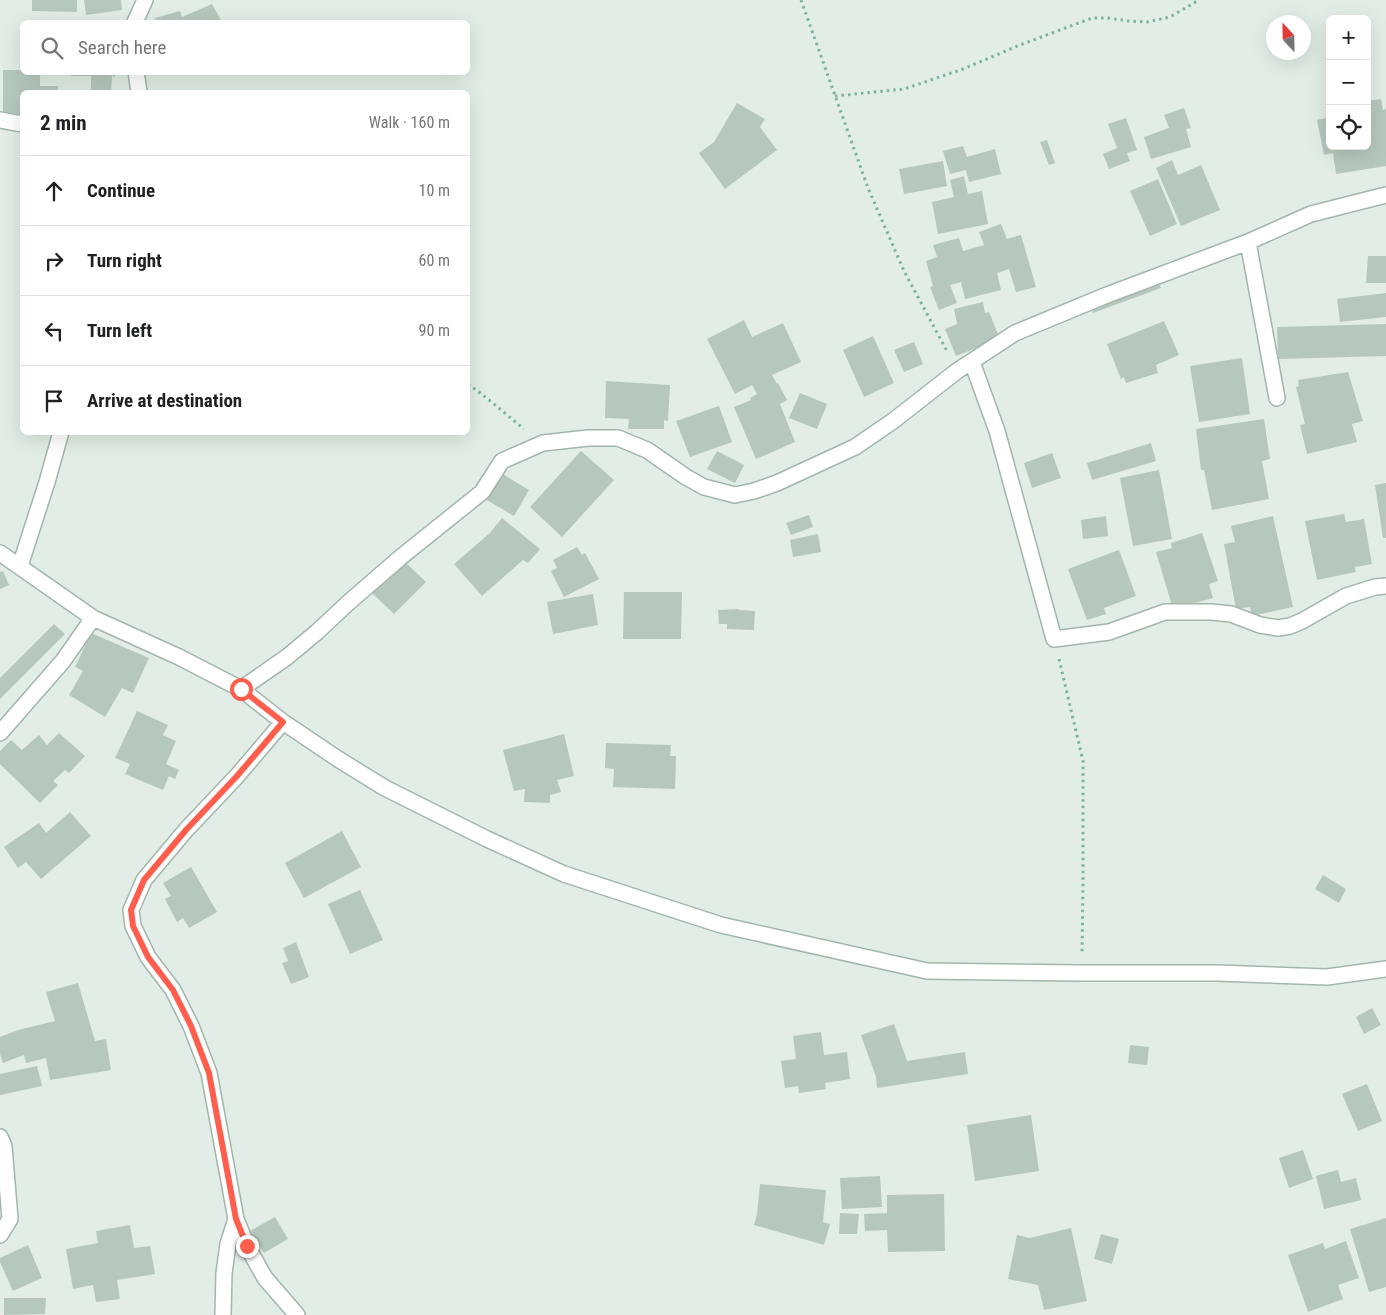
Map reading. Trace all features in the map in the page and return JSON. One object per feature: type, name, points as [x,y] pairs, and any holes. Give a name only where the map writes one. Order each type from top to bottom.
[{"type":"street","points":[[136,20],[145,0]]},
{"type":"street","points":[[137,75],[140,90]]},
{"type":"street","points":[[0,120],[20,124]]},
{"type":"street","points":[[241,689],[302,645],[401,557],[482,492],[502,461],[543,443],[588,438],[618,438],[647,450],[704,487],[735,495],[754,491],[777,483],[855,447],[893,422],[958,371],[1015,333],[1107,295],[1248,242],[1311,214],[1386,195]]},
{"type":"street","points":[[1248,242],[1277,398]]},
{"type":"street","points":[[972,362],[997,431],[1054,639],[1109,632],[1165,612],[1231,614],[1260,625],[1278,628],[1302,621],[1346,596],[1375,587],[1386,586]]},
{"type":"street","points":[[20,566],[60,435]]},
{"type":"street","points":[[0,553],[93,618],[179,657],[241,689],[283,722],[385,788],[487,839],[564,874],[721,925],[926,971],[1217,973],[1327,977],[1386,970]]},
{"type":"street","points":[[0,733],[63,660],[93,618]]},
{"type":"street","points":[[283,722],[144,880],[131,910],[133,926],[148,957],[173,990],[191,1026],[209,1073],[236,1219],[247,1246],[264,1278],[297,1315]]},
{"type":"street","points":[[0,1137],[4,1146],[10,1219],[0,1235]]},
{"type":"street","points":[[223,1315],[224,1273],[228,1244],[236,1219]]},
{"type":"path","points":[[801,0],[868,188],[904,271],[958,371]]},
{"type":"path","points":[[835,96],[904,89],[963,69],[1092,18],[1147,22],[1170,17],[1199,0]]},
{"type":"path","points":[[470,385],[519,426],[543,443]]},
{"type":"path","points":[[1054,639],[1083,761],[1081,973]]},
{"type":"building","points":[[32,0],[77,0],[77,12],[32,11]]},
{"type":"building","points":[[84,0],[121,0],[122,10],[86,15]]},
{"type":"building","points":[[212,4],[221,20],[155,20],[155,18],[180,11],[182,17]]},
{"type":"building","points":[[3,70],[20,70],[20,75],[40,75],[40,86],[58,86],[58,90],[20,90],[20,114],[3,114]]},
{"type":"building","points":[[115,75],[115,77],[112,76],[111,90],[91,90],[91,76],[70,76]]},
{"type":"building","points":[[1381,99],[1383,110],[1386,109],[1386,166],[1336,174],[1333,153],[1324,155],[1317,120],[1326,118],[1326,150],[1371,150],[1371,100]]},
{"type":"building","points":[[737,103],[765,119],[760,127],[777,150],[725,189],[699,153],[714,142]]},
{"type":"building","points":[[1184,108],[1191,128],[1186,129],[1191,147],[1151,159],[1144,137],[1169,128],[1164,115]]},
{"type":"building","points":[[1126,118],[1137,150],[1127,153],[1130,161],[1109,169],[1103,154],[1117,148],[1108,124]]},
{"type":"building","points":[[1047,140],[1055,163],[1049,165],[1040,142]]},
{"type":"building","points":[[963,146],[967,157],[995,149],[1001,174],[969,182],[966,170],[950,174],[943,151]]},
{"type":"building","points":[[1172,160],[1178,175],[1201,165],[1220,210],[1181,226],[1156,168]]},
{"type":"building","points":[[943,161],[947,186],[904,194],[899,169]]},
{"type":"building","points":[[964,176],[968,194],[982,191],[988,224],[938,234],[932,202],[954,197],[950,180]]},
{"type":"building","points":[[1158,179],[1177,224],[1150,236],[1130,191]]},
{"type":"building","points":[[1001,224],[1007,239],[1021,235],[1036,287],[1016,292],[1009,269],[997,273],[1001,290],[965,299],[961,282],[950,285],[957,303],[939,310],[930,287],[933,286],[926,261],[937,257],[933,245],[959,238],[963,251],[984,245],[979,232]]},
{"type":"building","points":[[1368,256],[1386,256],[1386,283],[1366,283]]},
{"type":"building","points":[[1154,270],[1161,288],[1093,313],[1086,295]]},
{"type":"building","points":[[1386,293],[1386,317],[1340,322],[1337,299]]},
{"type":"building","points":[[983,302],[985,313],[989,312],[1000,339],[956,356],[945,329],[957,324],[954,309]]},
{"type":"building","points":[[744,320],[752,337],[783,323],[801,362],[772,375],[787,400],[780,404],[795,442],[756,459],[734,407],[751,400],[750,398],[757,394],[752,385],[735,394],[707,339]]},
{"type":"building","points":[[1164,321],[1179,355],[1156,365],[1158,373],[1126,383],[1124,377],[1121,379],[1107,344]]},
{"type":"building","points":[[1386,324],[1386,356],[1278,359],[1277,327]]},
{"type":"building","points":[[873,336],[894,383],[864,397],[843,350]]},
{"type":"building","points":[[914,342],[923,364],[904,372],[894,350]]},
{"type":"building","points":[[1242,358],[1250,414],[1199,422],[1190,366]]},
{"type":"building","points":[[1348,372],[1363,421],[1352,424],[1357,442],[1307,454],[1300,425],[1305,424],[1296,387],[1299,386],[1298,380]]},
{"type":"building","points":[[606,381],[670,385],[668,421],[664,420],[664,429],[628,429],[629,419],[605,418]]},
{"type":"building","points":[[800,393],[827,404],[817,429],[789,418]]},
{"type":"building","points":[[719,406],[732,442],[690,457],[676,421]]},
{"type":"building","points":[[1264,419],[1270,459],[1262,461],[1269,499],[1212,510],[1204,470],[1201,470],[1196,429]]},
{"type":"building","points":[[1151,443],[1156,461],[1092,480],[1087,463]]},
{"type":"building","points":[[581,451],[614,480],[562,537],[530,507]]},
{"type":"building","points":[[717,451],[744,465],[735,483],[707,469]]},
{"type":"building","points":[[1052,453],[1061,478],[1032,488],[1024,463]]},
{"type":"building","points":[[1159,470],[1172,539],[1133,546],[1120,478]]},
{"type":"building","points":[[501,473],[529,490],[514,516],[485,499]]},
{"type":"building","points":[[1386,483],[1386,538],[1383,538],[1375,485]]},
{"type":"building","points":[[1344,514],[1346,522],[1364,519],[1372,564],[1355,567],[1356,572],[1317,580],[1305,521]]},
{"type":"building","points":[[809,515],[813,527],[791,535],[786,523]]},
{"type":"building","points":[[1106,516],[1108,536],[1083,539],[1081,520]]},
{"type":"building","points":[[1273,516],[1293,607],[1252,616],[1250,607],[1236,609],[1224,544],[1235,542],[1231,526]]},
{"type":"building","points":[[502,518],[540,549],[528,563],[523,560],[482,596],[454,564],[490,533]]},
{"type":"building","points":[[1202,533],[1218,581],[1209,584],[1213,598],[1173,609],[1156,552],[1172,548],[1171,543]]},
{"type":"building","points":[[818,534],[821,552],[793,557],[790,540]]},
{"type":"building","points":[[577,547],[582,555],[585,553],[599,579],[564,597],[551,571],[557,568],[553,560]]},
{"type":"building","points":[[1119,550],[1136,596],[1104,608],[1106,614],[1087,620],[1068,569]]},
{"type":"building","points":[[404,561],[426,582],[394,614],[372,593]]},
{"type":"building","points":[[3,571],[9,585],[0,589],[0,572]]},
{"type":"building","points":[[624,592],[682,592],[681,639],[623,639]]},
{"type":"building","points":[[593,594],[598,625],[553,634],[547,602]]},
{"type":"building","points":[[739,609],[755,611],[754,630],[727,629],[727,624],[719,624],[718,610]]},
{"type":"building","points":[[54,624],[65,634],[0,699],[0,678]]},
{"type":"building","points":[[91,633],[149,658],[133,693],[122,688],[105,717],[69,695],[83,671],[75,667]]},
{"type":"building","points":[[137,711],[168,725],[163,735],[176,741],[166,764],[179,770],[175,779],[169,776],[163,790],[125,774],[130,764],[115,758]]},
{"type":"building","points":[[59,733],[85,756],[69,773],[65,770],[53,781],[58,785],[40,803],[0,764],[0,751],[11,740],[22,750],[39,735],[47,745]]},
{"type":"building","points":[[564,734],[574,776],[557,780],[561,792],[550,795],[550,803],[524,802],[525,789],[514,791],[503,750]]},
{"type":"building","points":[[606,743],[671,745],[670,756],[676,756],[675,789],[613,787],[614,769],[605,768]]},
{"type":"building","points":[[70,812],[91,836],[41,879],[26,862],[18,868],[4,847],[39,823],[46,833]]},
{"type":"building","points":[[342,831],[361,867],[304,898],[285,863]]},
{"type":"building","points":[[191,867],[217,912],[189,928],[183,918],[177,922],[165,899],[171,896],[163,883]]},
{"type":"building","points":[[1323,875],[1346,889],[1339,903],[1315,889]]},
{"type":"building","points":[[360,890],[383,940],[350,954],[328,904]]},
{"type":"building","points":[[296,942],[309,977],[291,984],[282,963],[288,961],[283,948]]},
{"type":"building","points":[[78,983],[95,1041],[106,1039],[111,1070],[50,1080],[46,1058],[26,1063],[24,1055],[3,1063],[0,1054],[0,1037],[18,1030],[55,1021],[46,992]]},
{"type":"building","points":[[1372,1008],[1381,1025],[1364,1034],[1356,1017]]},
{"type":"building","points":[[894,1024],[907,1061],[965,1052],[968,1074],[877,1088],[876,1077],[861,1035]]},
{"type":"building","points":[[821,1032],[824,1055],[847,1052],[850,1079],[825,1083],[826,1089],[799,1093],[798,1086],[785,1088],[781,1061],[796,1059],[793,1036]]},
{"type":"building","points":[[1130,1045],[1149,1047],[1147,1065],[1128,1063]]},
{"type":"building","points":[[37,1066],[42,1086],[0,1095],[0,1074]]},
{"type":"building","points":[[1367,1084],[1382,1121],[1358,1131],[1342,1094]]},
{"type":"building","points":[[1031,1115],[1039,1171],[975,1181],[967,1125]]},
{"type":"building","points":[[1303,1150],[1313,1179],[1289,1188],[1279,1158]]},
{"type":"building","points":[[1338,1170],[1341,1182],[1356,1178],[1361,1200],[1324,1209],[1316,1176]]},
{"type":"building","points":[[880,1176],[882,1207],[842,1209],[840,1178]]},
{"type":"building","points":[[760,1184],[826,1190],[823,1222],[830,1224],[824,1245],[754,1225]]},
{"type":"building","points":[[944,1194],[945,1251],[888,1252],[887,1230],[865,1231],[864,1214],[887,1213],[887,1195]]},
{"type":"building","points":[[840,1213],[859,1214],[857,1234],[839,1234]]},
{"type":"building","points":[[275,1217],[288,1239],[264,1253],[250,1231]]},
{"type":"building","points":[[1386,1218],[1386,1287],[1369,1292],[1350,1229]]},
{"type":"building","points":[[130,1225],[134,1248],[150,1246],[155,1274],[117,1280],[120,1299],[96,1302],[93,1285],[73,1289],[66,1249],[98,1243],[96,1231]]},
{"type":"building","points":[[1071,1228],[1087,1301],[1044,1310],[1038,1285],[1008,1279],[1017,1235],[1030,1238]]},
{"type":"building","points":[[1101,1234],[1119,1239],[1112,1264],[1094,1259]]},
{"type":"building","points":[[1346,1241],[1359,1278],[1338,1285],[1343,1299],[1308,1312],[1288,1255],[1323,1243],[1325,1249]]},
{"type":"building","points":[[28,1245],[42,1278],[13,1291],[0,1258]]},
{"type":"building","points":[[4,1298],[46,1298],[45,1314],[4,1315]]},
{"type":"route","points":[[241,689],[283,722],[144,880],[131,910],[133,926],[148,957],[173,990],[191,1026],[209,1073],[236,1219],[247,1246]]}]
